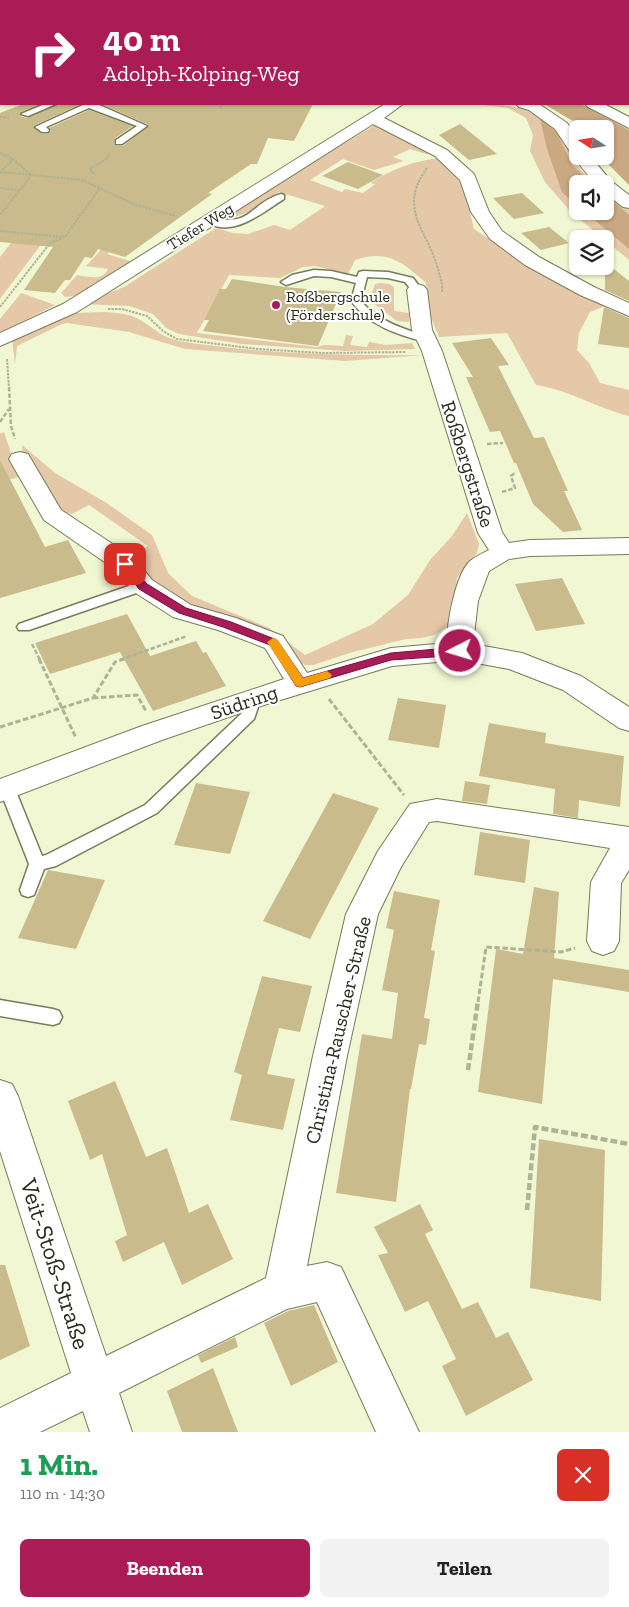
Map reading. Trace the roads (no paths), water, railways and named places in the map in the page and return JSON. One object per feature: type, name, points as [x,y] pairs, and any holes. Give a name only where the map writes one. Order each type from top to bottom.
[{"type":"street","name":"Tiefer Weg","points":[[3,347],[70,308],[393,105]]},
{"type":"street","points":[[527,105],[534,107],[561,126],[569,138]]},
{"type":"street","points":[[595,105],[629,123]]},
{"type":"street","points":[[373,118],[441,153],[468,178],[480,212],[496,235],[532,261],[587,291],[629,310]]},
{"type":"street","points":[[589,165],[597,175]]},
{"type":"street","points":[[614,191],[629,203]]},
{"type":"street","name":"Roßbergstraße","points":[[417,290],[427,340],[490,533],[503,552],[478,567],[465,600],[460,634],[460,651]]},
{"type":"street","points":[[20,459],[52,516],[125,564],[143,586],[182,611],[274,642],[307,681]]},
{"type":"street","points":[[503,552],[530,548],[628,548]]},
{"type":"street","name":"Südring","points":[[4,789],[254,698],[391,657],[460,651],[513,660],[572,684],[629,721]]},
{"type":"street","name":"Christina-Rauscher-Straße","points":[[283,1290],[330,1056],[362,914],[390,860],[420,812],[437,810],[629,841]]},
{"type":"street","points":[[603,941],[606,882],[629,841]]},
{"type":"street","name":"Veit-Stoß-Straße","points":[[0,1096],[111,1432]]},
{"type":"street","points":[[0,1430],[283,1290],[327,1281],[398,1432]]},
{"type":"lane","points":[[25,114],[49,105]]},
{"type":"lane","points":[[45,130],[39,127],[90,105]]},
{"type":"lane","points":[[92,105],[143,126],[119,142]]},
{"type":"lane","points":[[207,222],[240,223],[281,198]]},
{"type":"lane","points":[[286,282],[298,275],[320,272],[360,281]]},
{"type":"lane","points":[[417,290],[409,280],[388,275],[363,274],[356,301],[360,308],[372,317],[410,336],[427,340]]},
{"type":"lane","points":[[24,626],[143,586]]},
{"type":"lane","points":[[37,864],[50,861],[151,809],[248,715],[254,698]]},
{"type":"lane","points":[[4,789],[37,864],[28,890]]},
{"type":"lane","points":[[0,1008],[53,1017]]},
{"type":"place","name":"Roßbergschule (Förderschule)","points":[[276,305]]}]
